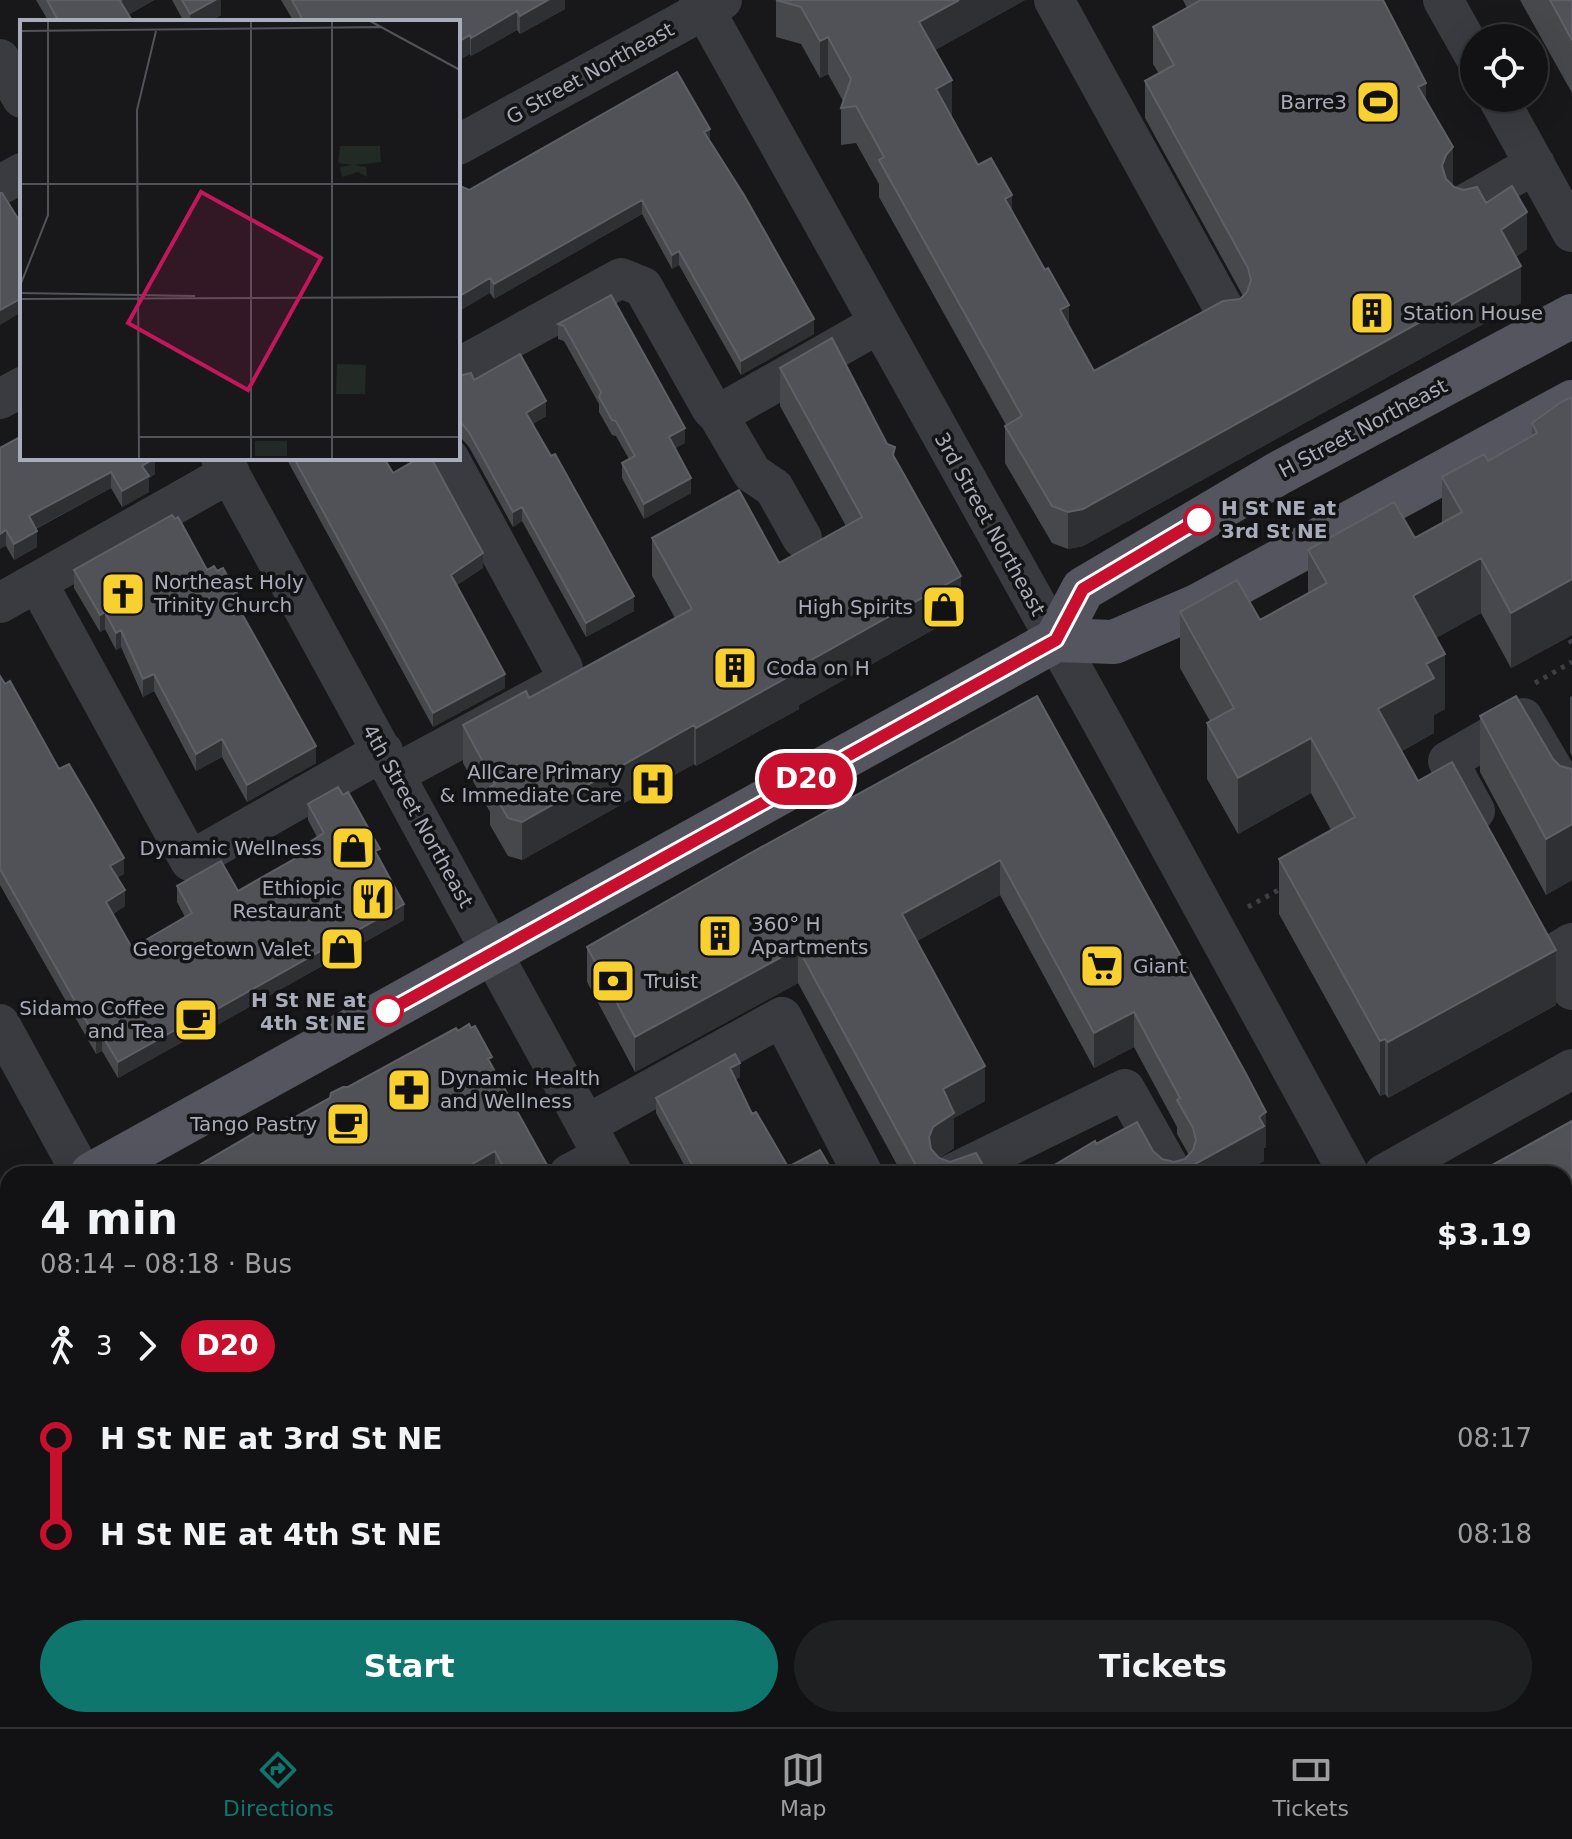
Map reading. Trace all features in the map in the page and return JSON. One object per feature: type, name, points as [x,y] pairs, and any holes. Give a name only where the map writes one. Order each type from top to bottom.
[{"type":"main road","name":"H Street Northeast","points":[[1056,640],[1083,589],[1279,473],[1572,316]]},
{"type":"main road","points":[[106,1166],[1056,640],[1114,642],[1224,594],[1572,402]]},
{"type":"street","points":[[1054,0],[1228,316]]},
{"type":"street","points":[[1443,0],[1460,30]]},
{"type":"street","name":"G Street Northeast","points":[[460,144],[708,3]]},
{"type":"street","name":"3rd Street Northeast","points":[[708,3],[878,324],[1056,640],[1345,1166]]},
{"type":"street","points":[[0,59],[20,94]]},
{"type":"street","points":[[1506,112],[1572,232]]},
{"type":"street","points":[[1465,204],[1535,164]]},
{"type":"street","points":[[0,185],[20,174]]},
{"type":"street","points":[[460,367],[621,278],[643,287],[711,408],[752,473],[774,488],[802,538]]},
{"type":"street","points":[[718,415],[878,324]]},
{"type":"street","points":[[0,399],[20,388]]},
{"type":"street","points":[[37,582],[190,861],[389,763],[560,685],[563,668],[450,460]]},
{"type":"street","points":[[0,603],[226,466]]},
{"type":"street","name":"4th Street Northeast","points":[[226,466],[492,953],[593,1157]]},
{"type":"street","points":[[1493,844],[1448,761],[1523,718],[1572,802]]},
{"type":"street","points":[[1554,942],[1572,990]]},
{"type":"street","points":[[593,1157],[782,1017],[859,1166]]},
{"type":"street","points":[[0,1024],[78,1166]]},
{"type":"street","points":[[1398,1166],[1572,1069]]},
{"type":"street","points":[[980,1166],[1125,1089],[1168,1166]]},
{"type":"path","points":[[1564,630],[1572,644]]},
{"type":"path","points":[[1248,907],[1291,884]]},
{"type":"building","points":[[47,0],[121,0],[132,20],[58,20]]},
{"type":"building","points":[[182,0],[215,0],[190,14]]},
{"type":"building","points":[[292,0],[548,0],[520,16],[517,11],[471,38],[470,35],[460,41],[460,20],[303,20]]},
{"type":"building","points":[[776,0],[959,0],[919,22],[952,80],[936,89],[978,165],[991,158],[1012,195],[1005,199],[1045,270],[1048,268],[1069,305],[1060,310],[1094,371],[1223,301],[1240,299],[1247,292],[1251,280],[1248,268],[1145,81],[1174,65],[1153,27],[1201,0],[1383,0],[1426,83],[1418,87],[1453,147],[1442,166],[1446,179],[1454,187],[1464,190],[1477,187],[1486,203],[1512,186],[1527,212],[1501,230],[1521,266],[1083,509],[1068,512],[1052,506],[1005,426],[1022,416],[879,160],[884,157],[856,106],[841,108],[851,79],[828,37],[820,41],[801,7]]},
{"type":"building","points":[[1550,0],[1572,0],[1572,40]]},
{"type":"building","points":[[677,72],[710,129],[704,132],[744,195],[814,319],[741,361],[679,251],[672,255],[642,200],[494,284],[490,278],[460,296],[460,186],[469,190]]},
{"type":"building","points":[[2,193],[20,222],[20,299],[0,310]]},
{"type":"building","points":[[611,295],[685,428],[669,437],[691,478],[644,504],[622,463],[635,456],[599,397],[601,392],[564,326],[558,324]]},
{"type":"building","points":[[832,338],[887,444],[895,447],[893,455],[961,576],[797,668],[799,671],[696,728],[694,725],[522,822],[508,818],[490,787],[495,784],[463,725],[526,691],[529,698],[692,609],[652,538],[739,490],[779,563],[862,517],[780,368]]},
{"type":"building","points":[[520,354],[546,401],[526,413],[551,456],[555,454],[634,596],[586,623],[522,507],[513,512],[469,432],[460,424],[460,376],[471,373],[474,380]]},
{"type":"building","points":[[1572,397],[1572,579],[1511,613],[1481,558],[1413,596],[1445,654],[1426,664],[1434,678],[1378,709],[1418,781],[1452,762],[1556,950],[1388,1042],[1385,1039],[1380,1041],[1279,859],[1355,817],[1311,738],[1238,778],[1207,723],[1234,708],[1180,612],[1237,580],[1260,620],[1327,583],[1308,550],[1394,502],[1415,538],[1462,512],[1442,477],[1484,454],[1488,461],[1537,433],[1532,423]]},
{"type":"building","points":[[20,437],[20,460],[152,460],[142,466],[149,476],[122,491],[111,472],[29,516],[37,531],[14,544],[6,530],[0,534],[0,448]]},
{"type":"building","points":[[295,460],[385,460],[393,473],[416,460],[432,460],[483,553],[451,575],[505,674],[433,713]]},
{"type":"building","points":[[172,515],[175,519],[178,517],[207,570],[214,566],[217,571],[223,568],[242,602],[237,605],[316,746],[247,785],[222,739],[196,754],[154,674],[143,679],[121,630],[116,633],[105,612],[100,615],[74,570]]},
{"type":"building","points":[[0,676],[5,684],[10,681],[59,769],[69,764],[124,858],[110,866],[125,890],[106,902],[132,948],[192,913],[177,886],[221,861],[238,891],[303,854],[300,848],[324,833],[308,804],[338,787],[343,795],[348,792],[380,849],[375,851],[404,904],[118,1062],[102,1035],[96,1038],[0,869]]},
{"type":"building","points":[[1037,696],[1245,1072],[1266,1112],[1259,1117],[1264,1126],[1192,1166],[1053,1166],[1095,1141],[1096,1144],[1137,1122],[1153,1151],[1162,1159],[1174,1162],[1185,1159],[1193,1150],[1196,1140],[1193,1128],[1177,1100],[1180,1098],[1134,1012],[1094,1033],[1000,860],[902,914],[985,1066],[943,1089],[954,1113],[933,1127],[929,1137],[931,1149],[939,1158],[950,1162],[976,1153],[983,1166],[916,1166],[798,948],[635,1037],[587,947],[747,855]]},
{"type":"building","points":[[1516,696],[1553,759],[1560,766],[1572,769],[1572,824],[1546,839],[1480,716]]},
{"type":"building","points":[[469,1024],[471,1028],[475,1026],[492,1057],[488,1059],[548,1166],[503,1166],[495,1151],[469,1166],[198,1166],[268,1125],[288,1117],[290,1120],[330,1098],[331,1093],[348,1087],[456,1028],[458,1031]]},
{"type":"building","points":[[735,1054],[740,1063],[730,1068],[752,1114],[756,1112],[787,1166],[693,1166],[656,1098]]},
{"type":"building","points":[[1572,1121],[1572,1166],[1490,1166]]},
{"type":"building","points":[[820,1150],[829,1166],[790,1166]]},
{"type":"bus line","name":"D20","points":[[388,1011],[1056,640],[1083,589],[1199,520]]},
{"type":"place","name":"Barre3","points":[[1378,102]]},
{"type":"place","name":"Station House","points":[[1372,313]]},
{"type":"place","name":"H St NE at 3rd St NE","points":[[1199,520]]},
{"type":"place","name":"Northeast Holy Trinity Church","points":[[123,594]]},
{"type":"place","name":"High Spirits","points":[[944,607]]},
{"type":"place","name":"Coda on H","points":[[735,668]]},
{"type":"place","name":"AllCare Primary & Immediate Care","points":[[653,784]]},
{"type":"place","name":"Dynamic Wellness","points":[[353,848]]},
{"type":"place","name":"Ethiopic Restaurant","points":[[373,899]]},
{"type":"place","name":"360° H Apartments","points":[[720,936]]},
{"type":"place","name":"Georgetown Valet","points":[[342,949]]},
{"type":"place","name":"Giant","points":[[1102,966]]},
{"type":"place","name":"Truist","points":[[613,981]]},
{"type":"place","name":"H St NE at 4th St NE","points":[[388,1011]]},
{"type":"place","name":"Sidamo Coffee and Tea","points":[[196,1020]]},
{"type":"place","name":"Dynamic Health and Wellness","points":[[409,1090]]},
{"type":"place","name":"Tango Pastry","points":[[348,1124]]}]
